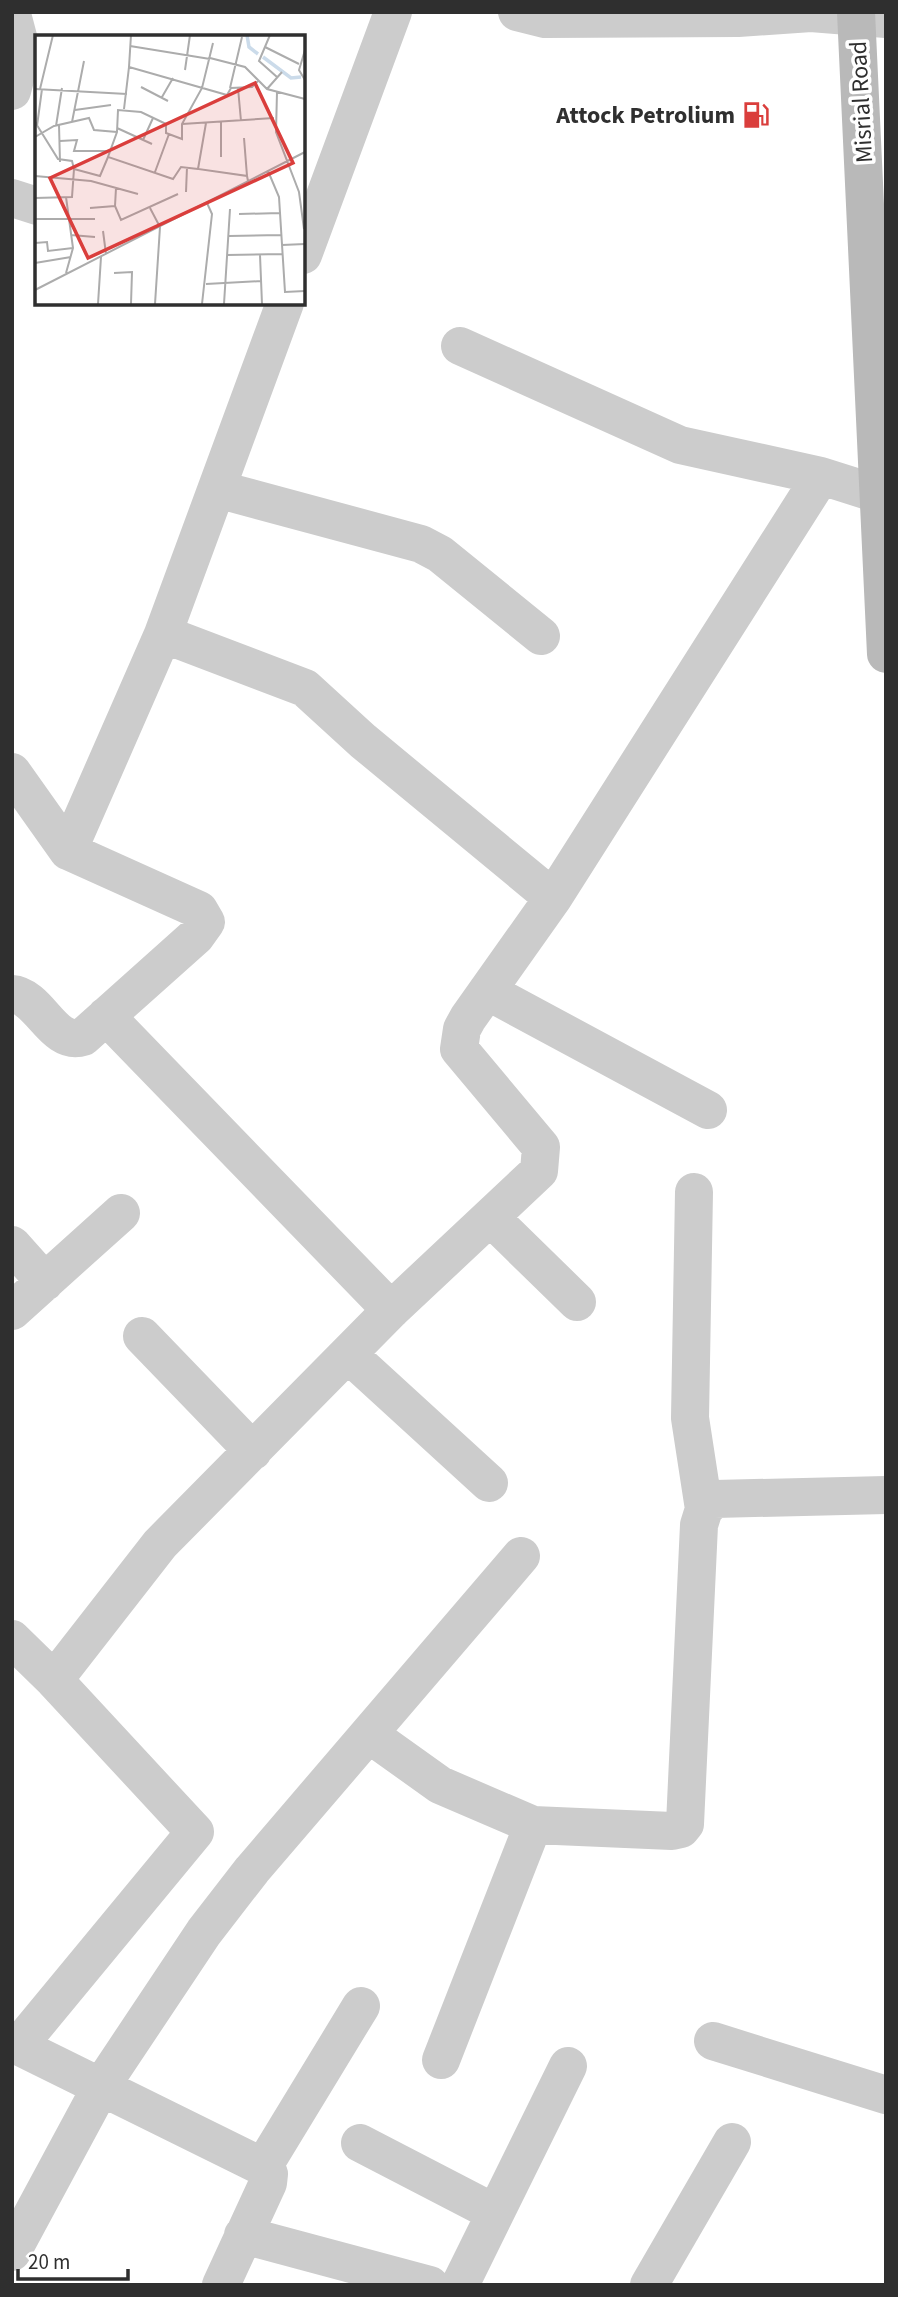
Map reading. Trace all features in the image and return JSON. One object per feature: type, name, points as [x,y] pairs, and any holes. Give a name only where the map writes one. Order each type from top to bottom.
[{"type":"main road","name":"Misrial Road","points":[[866,15],[878,263],[878,494],[886,654]]},
{"type":"street","points":[[304,252],[393,12]]},
{"type":"street","points":[[517,12],[545,19],[866,15]]},
{"type":"street","points":[[12,14],[22,52],[12,91]]},
{"type":"street","points":[[12,198],[35,205]]},
{"type":"street","points":[[68,851],[163,634],[285,304]]},
{"type":"street","points":[[460,346],[680,445],[821,476],[878,494]]},
{"type":"street","points":[[54,1680],[160,1544],[391,1310],[539,1171],[542,1161],[541,1147],[459,1049],[462,1029],[553,898],[821,476]]},
{"type":"street","points":[[217,489],[421,544],[440,554],[541,636]]},
{"type":"street","points":[[163,634],[305,688],[363,741],[553,898]]},
{"type":"street","points":[[12,772],[68,851],[199,910],[206,922],[196,936],[83,1037],[68,1038],[54,1028],[27,996],[12,994]]},
{"type":"street","points":[[487,990],[708,1110]]},
{"type":"street","points":[[106,1016],[391,1310]]},
{"type":"street","points":[[370,1735],[440,1785],[533,1825],[672,1832],[681,1829],[685,1824],[699,1525],[704,1509],[690,1418],[694,1192]]},
{"type":"street","points":[[12,1311],[121,1213]]},
{"type":"street","points":[[491,1218],[577,1302]]},
{"type":"street","points":[[12,1245],[45,1282]]},
{"type":"street","points":[[142,1336],[253,1451]]},
{"type":"street","points":[[349,1355],[489,1483]]},
{"type":"street","points":[[704,1509],[715,1499],[886,1495]]},
{"type":"street","points":[[12,2252],[102,2085],[220,1911],[251,1870],[370,1735],[521,1556]]},
{"type":"street","points":[[12,1639],[54,1680],[195,1832],[15,2044],[263,2167],[269,2174],[268,2183],[221,2285]]},
{"type":"street","points":[[442,2060],[533,1825]]},
{"type":"street","points":[[263,2167],[361,2006]]},
{"type":"street","points":[[713,2040],[886,2095]]},
{"type":"street","points":[[460,2285],[568,2066]]},
{"type":"street","points":[[649,2285],[732,2142]]},
{"type":"street","points":[[360,2143],[495,2213]]},
{"type":"street","points":[[243,2235],[429,2285]]},
{"type":"place","name":"Attock Petrolium","points":[[756,115]]}]
